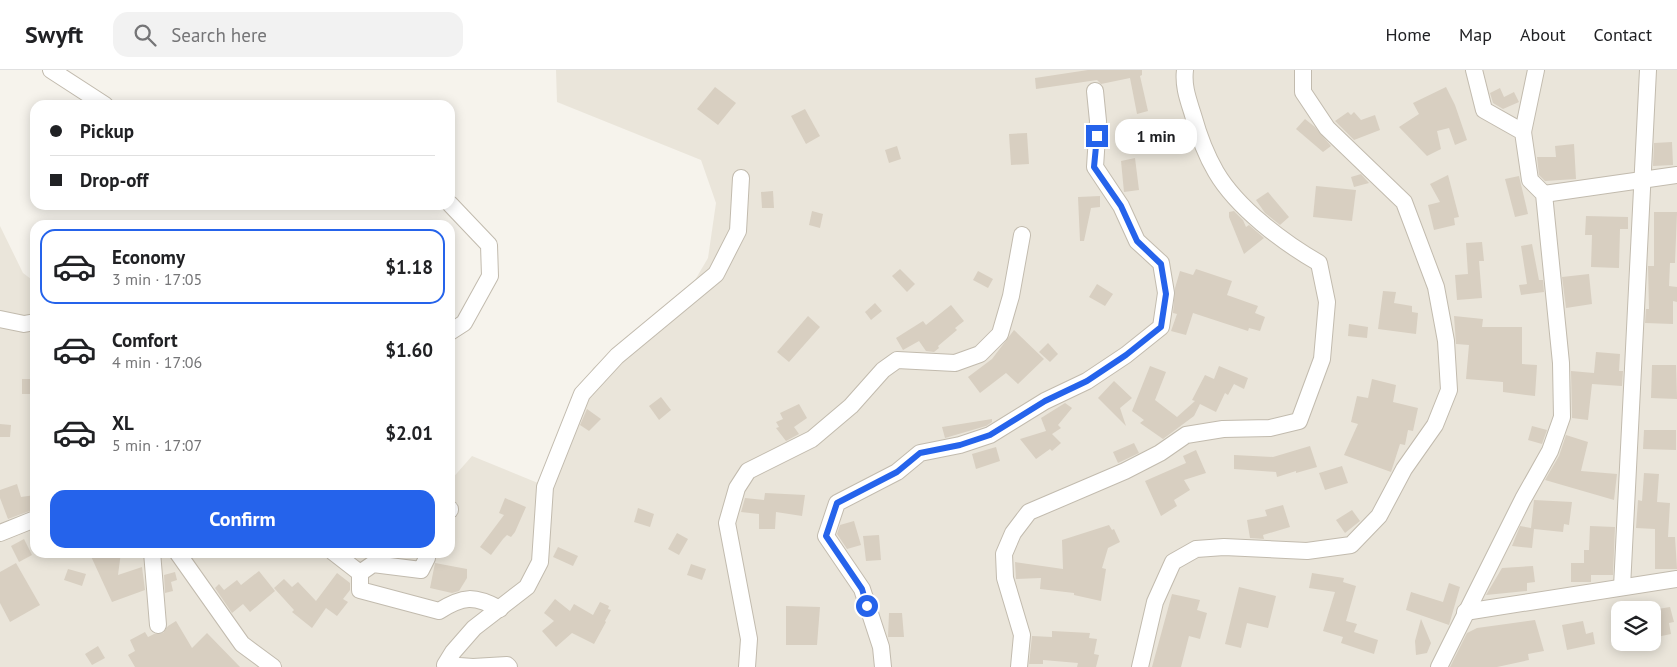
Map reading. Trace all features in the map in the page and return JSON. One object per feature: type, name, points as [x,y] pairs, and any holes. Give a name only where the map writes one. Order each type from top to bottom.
[{"type":"street","points":[[51,70],[97,100]]},
{"type":"street","points":[[1019,667],[1022,635],[1005,578],[1004,554],[1013,533],[1028,512],[1126,471],[1160,453],[1186,435],[1223,429],[1270,428],[1299,421],[1322,359],[1327,302],[1319,263],[1292,247],[1246,209],[1216,172],[1195,123],[1184,83],[1185,70]]},
{"type":"street","points":[[1140,667],[1155,602],[1173,562],[1196,549],[1224,547],[1307,551],[1351,545],[1379,516],[1404,469],[1434,425],[1449,390],[1446,341],[1436,287],[1404,202],[1327,128],[1303,92],[1303,70]]},
{"type":"street","points":[[1474,70],[1484,110],[1523,132]]},
{"type":"street","points":[[1439,667],[1465,612],[1550,451],[1562,417],[1561,363],[1544,194],[1530,180],[1523,132],[1536,70]]},
{"type":"street","points":[[1622,588],[1644,180],[1648,70]]},
{"type":"street","points":[[883,667],[881,647],[862,589],[826,536],[837,503],[897,472],[920,453],[960,445],[990,435],[1045,401],[1087,381],[1126,355],[1161,327],[1166,294],[1161,264],[1137,241],[1121,206],[1094,167],[1098,121],[1095,91]]},
{"type":"street","points":[[1544,194],[1677,175]]},
{"type":"street","points":[[509,667],[507,664],[473,667],[445,665],[453,652],[474,628],[527,587],[540,562],[545,487],[582,394],[617,356],[716,274],[738,231],[741,178]]},
{"type":"street","points":[[455,209],[489,245],[490,276],[464,323],[455,329]]},
{"type":"street","points":[[747,667],[749,639],[727,523],[737,488],[748,471],[812,439],[851,406],[884,370],[897,360],[954,363],[980,354],[1000,334],[1011,296],[1022,235]]},
{"type":"street","points":[[0,319],[24,324],[30,323]]},
{"type":"street","points":[[0,533],[30,521]]},
{"type":"street","points":[[152,558],[158,625]]},
{"type":"street","points":[[181,558],[242,644],[273,667]]},
{"type":"street","points":[[341,558],[360,573]]},
{"type":"street","points":[[360,573],[373,564],[421,570],[427,558]]},
{"type":"street","points":[[360,573],[360,590],[439,611],[458,599],[486,601],[500,609]]},
{"type":"street","points":[[1465,612],[1677,579]]},
{"type":"shaded area","points":[[556,70],[1677,70],[1677,667],[0,667],[0,226],[23,273],[30,278],[30,558],[455,558],[455,475],[472,456],[538,483],[593,368],[688,292],[708,258],[716,203],[701,160],[557,102]]},
{"type":"building","points":[[1088,70],[1142,70],[1142,75],[1140,76],[1148,111],[1137,114],[1130,78],[1101,84],[1097,80],[1036,89],[1035,78]]},
{"type":"building","points":[[715,87],[736,103],[718,125],[697,109]]},
{"type":"building","points":[[1446,87],[1455,105],[1467,140],[1455,145],[1449,128],[1437,131],[1441,149],[1427,156],[1399,127],[1419,114],[1413,103]]},
{"type":"building","points":[[1500,88],[1504,97],[1514,92],[1519,102],[1503,109],[1493,103],[1490,93]]},
{"type":"building","points":[[805,109],[820,136],[806,144],[791,116]]},
{"type":"building","points":[[1348,112],[1351,115],[1354,112],[1361,120],[1375,115],[1380,130],[1354,140],[1335,121]]},
{"type":"building","points":[[1305,119],[1315,127],[1331,146],[1323,152],[1296,129]]},
{"type":"building","points":[[1027,133],[1029,164],[1011,165],[1009,134]]},
{"type":"building","points":[[1672,142],[1673,165],[1653,166],[1654,143]]},
{"type":"building","points":[[1574,144],[1576,179],[1545,181],[1539,175],[1537,157],[1556,157],[1555,146]]},
{"type":"building","points":[[897,146],[901,159],[889,163],[885,150]]},
{"type":"building","points":[[1135,158],[1139,190],[1124,192],[1121,161]]},
{"type":"building","points":[[1361,174],[1369,183],[1354,187],[1351,177]]},
{"type":"building","points":[[1448,175],[1459,217],[1454,218],[1455,225],[1434,230],[1428,205],[1440,202],[1430,184]]},
{"type":"building","points":[[1519,176],[1528,214],[1515,217],[1505,179]]},
{"type":"building","points":[[1316,186],[1356,190],[1352,221],[1313,217]]},
{"type":"building","points":[[773,191],[774,208],[762,208],[761,192]]},
{"type":"building","points":[[1268,192],[1289,217],[1280,225],[1265,213],[1256,200]]},
{"type":"building","points":[[1100,196],[1100,207],[1091,208],[1084,241],[1080,241],[1078,197]]},
{"type":"building","points":[[812,211],[823,214],[820,228],[809,225]]},
{"type":"building","points":[[1234,211],[1243,220],[1246,227],[1249,225],[1264,238],[1244,254],[1229,217],[1229,212]]},
{"type":"building","points":[[1654,212],[1677,212],[1675,263],[1670,263],[1669,286],[1677,287],[1677,302],[1673,301],[1673,324],[1645,323],[1646,309],[1649,309],[1648,266],[1654,266]]},
{"type":"building","points":[[1586,216],[1628,217],[1628,229],[1620,229],[1619,268],[1591,267],[1592,235],[1585,235]]},
{"type":"building","points":[[1482,242],[1484,261],[1479,261],[1482,298],[1457,300],[1455,275],[1468,274],[1466,243]]},
{"type":"building","points":[[1532,244],[1539,280],[1543,280],[1544,292],[1521,295],[1519,285],[1527,284],[1521,246]]},
{"type":"building","points":[[900,269],[915,284],[907,292],[892,276]]},
{"type":"building","points":[[1196,269],[1232,281],[1227,295],[1258,306],[1255,313],[1265,317],[1260,331],[1249,328],[1248,331],[1193,313],[1186,335],[1171,331],[1177,314],[1173,313],[1175,288],[1180,271],[1193,275]]},
{"type":"building","points":[[978,271],[993,279],[988,288],[973,280]]},
{"type":"building","points":[[1589,274],[1592,304],[1566,308],[1562,277]]},
{"type":"building","points":[[1097,284],[1113,294],[1105,306],[1089,297]]},
{"type":"building","points":[[1383,291],[1396,292],[1394,303],[1412,306],[1412,312],[1418,313],[1416,334],[1378,329]]},
{"type":"building","points":[[875,303],[882,311],[871,320],[865,312]]},
{"type":"building","points":[[951,305],[964,321],[955,328],[957,330],[938,346],[939,348],[934,352],[926,351],[919,341],[903,350],[896,338],[923,321],[926,325]]},
{"type":"building","points":[[808,316],[820,327],[789,362],[777,352]]},
{"type":"building","points":[[1454,316],[1483,319],[1482,327],[1522,327],[1522,364],[1537,365],[1535,396],[1503,392],[1503,382],[1466,379],[1469,345],[1456,344]]},
{"type":"building","points":[[1349,324],[1368,327],[1367,338],[1348,336]]},
{"type":"building","points":[[1014,330],[1044,359],[1018,384],[1006,373],[980,393],[968,377],[992,359]]},
{"type":"building","points":[[1048,343],[1058,354],[1050,362],[1039,352]]},
{"type":"building","points":[[1596,352],[1620,354],[1619,371],[1623,371],[1622,386],[1592,384],[1588,420],[1572,418],[1571,371],[1594,373]]},
{"type":"building","points":[[1652,365],[1676,365],[1677,399],[1651,398]]},
{"type":"building","points":[[1150,366],[1166,372],[1155,400],[1177,417],[1195,401],[1192,400],[1205,375],[1214,379],[1219,366],[1248,378],[1244,389],[1234,384],[1228,395],[1225,393],[1216,412],[1200,404],[1194,416],[1163,439],[1140,423],[1144,420],[1132,411]]},
{"type":"building","points":[[22,379],[30,379],[30,394],[22,394]]},
{"type":"building","points":[[1372,379],[1396,385],[1393,402],[1418,408],[1413,431],[1408,430],[1405,445],[1400,444],[1391,472],[1344,455],[1358,424],[1351,422],[1357,396],[1368,398]]},
{"type":"building","points":[[1114,381],[1132,398],[1120,408],[1126,426],[1098,398]]},
{"type":"building","points":[[661,397],[671,410],[659,420],[649,406]]},
{"type":"building","points":[[1065,403],[1072,408],[1058,425],[1061,428],[1052,434],[1061,443],[1052,451],[1050,449],[1036,459],[1020,439],[1046,431],[1041,418]]},
{"type":"building","points":[[799,404],[807,418],[794,427],[799,434],[786,441],[776,428],[779,427],[776,422],[783,419],[780,413]]},
{"type":"building","points":[[587,409],[601,419],[589,431],[580,425]]},
{"type":"building","points":[[992,419],[992,422],[986,426],[945,438],[942,427]]},
{"type":"building","points":[[0,424],[11,425],[10,437],[0,437]]},
{"type":"building","points":[[1532,426],[1547,430],[1542,444],[1528,440]]},
{"type":"building","points":[[1644,430],[1676,430],[1676,450],[1643,449]]},
{"type":"building","points":[[1566,435],[1588,442],[1581,471],[1617,474],[1614,500],[1545,480],[1559,456]]},
{"type":"building","points":[[1134,443],[1139,453],[1118,463],[1113,452]]},
{"type":"building","points":[[1310,446],[1317,467],[1277,477],[1276,472],[1234,469],[1234,455],[1273,457]]},
{"type":"building","points":[[996,447],[1000,461],[976,469],[972,454]]},
{"type":"building","points":[[1196,450],[1206,473],[1184,480],[1190,490],[1174,500],[1177,506],[1161,516],[1145,481],[1186,463],[1183,456]]},
{"type":"building","points":[[1342,466],[1348,483],[1325,490],[1319,473]]},
{"type":"building","points":[[1644,473],[1659,474],[1657,502],[1670,503],[1668,537],[1675,537],[1677,569],[1655,569],[1655,529],[1636,528],[1638,500],[1642,501]]},
{"type":"building","points":[[17,484],[21,497],[30,496],[30,511],[8,519],[0,498],[0,490]]},
{"type":"building","points":[[765,493],[805,495],[802,516],[776,512],[775,529],[759,529],[759,514],[741,512],[745,498],[764,500]]},
{"type":"building","points":[[505,498],[526,507],[515,532],[511,537],[507,535],[491,555],[480,547],[504,515],[499,513]]},
{"type":"building","points":[[1534,500],[1572,502],[1569,525],[1564,524],[1563,532],[1534,529],[1532,548],[1512,546],[1520,526],[1531,528]]},
{"type":"building","points":[[1283,505],[1290,527],[1263,535],[1264,539],[1250,538],[1247,520],[1267,516],[1265,510]]},
{"type":"building","points":[[638,508],[654,514],[650,527],[634,522]]},
{"type":"building","points":[[1352,510],[1360,521],[1345,533],[1336,520]]},
{"type":"building","points":[[854,521],[861,545],[847,549],[837,534],[840,525]]},
{"type":"building","points":[[1109,525],[1112,530],[1114,529],[1120,542],[1108,548],[1102,568],[1106,569],[1101,601],[1074,595],[1074,593],[1040,589],[1041,578],[1016,579],[1015,562],[1063,569],[1062,540]]},
{"type":"building","points":[[1590,526],[1615,527],[1613,575],[1591,575],[1591,582],[1571,582],[1571,563],[1584,563],[1584,550],[1589,550]]},
{"type":"building","points":[[677,533],[688,539],[679,555],[668,549]]},
{"type":"building","points":[[879,535],[881,560],[866,561],[863,536]]},
{"type":"building","points":[[24,539],[30,551],[30,556],[19,562],[11,546]]},
{"type":"building","points":[[558,547],[578,556],[573,566],[553,557]]},
{"type":"building","points":[[92,558],[120,558],[118,575],[142,567],[145,590],[112,602]]},
{"type":"building","points":[[16,563],[40,605],[10,622],[0,603],[0,572]]},
{"type":"building","points":[[435,563],[467,569],[467,578],[459,591],[452,593],[430,588]]},
{"type":"building","points":[[691,564],[706,569],[702,580],[687,575]]},
{"type":"building","points":[[1533,566],[1535,582],[1527,583],[1527,591],[1486,595],[1502,568]]},
{"type":"building","points":[[68,569],[86,574],[82,586],[64,580]]},
{"type":"building","points":[[259,571],[275,591],[250,612],[243,604],[232,613],[215,588],[219,584],[224,590],[237,580],[241,585]]},
{"type":"building","points":[[175,572],[177,580],[171,582],[173,591],[165,593],[164,575]]},
{"type":"building","points":[[337,573],[350,583],[350,590],[343,599],[348,602],[337,616],[326,608],[312,628],[292,612],[294,610],[274,588],[284,579],[292,587],[298,582],[316,601]]},
{"type":"building","points":[[1312,573],[1344,578],[1343,582],[1356,586],[1346,621],[1357,624],[1354,632],[1378,640],[1374,654],[1341,643],[1343,637],[1323,631],[1335,592],[1309,588]]},
{"type":"building","points":[[1449,583],[1460,587],[1449,625],[1406,610],[1411,592],[1443,602]]},
{"type":"building","points":[[1239,587],[1276,596],[1268,628],[1247,623],[1241,648],[1225,644]]},
{"type":"building","points":[[1172,594],[1200,600],[1197,610],[1207,613],[1200,639],[1189,636],[1181,667],[1152,667]]},
{"type":"building","points":[[555,599],[570,611],[574,604],[593,615],[600,602],[609,606],[608,609],[611,610],[594,644],[572,633],[556,647],[542,631],[554,621],[544,613]]},
{"type":"building","points":[[786,606],[820,607],[817,645],[786,645]]},
{"type":"building","points":[[1670,607],[1674,622],[1669,623],[1671,634],[1661,636],[1661,608]]},
{"type":"building","points":[[889,613],[902,613],[904,637],[888,637]]},
{"type":"building","points":[[1421,619],[1431,643],[1427,653],[1416,655],[1415,641]]},
{"type":"building","points":[[1535,620],[1544,651],[1528,654],[1529,660],[1497,667],[1450,667],[1467,633],[1477,628]]},
{"type":"building","points":[[176,621],[192,648],[207,633],[240,667],[135,667],[128,655],[135,651],[130,640],[145,632],[148,637],[163,633],[168,626]]},
{"type":"building","points":[[1583,621],[1586,634],[1593,632],[1595,644],[1567,650],[1562,625]]},
{"type":"building","points":[[1052,631],[1090,633],[1089,638],[1097,639],[1094,654],[1099,655],[1096,667],[1077,667],[1078,663],[1043,660],[1043,664],[1029,664],[1032,636],[1052,637]]},
{"type":"building","points":[[98,646],[105,658],[92,665],[85,654]]},
{"type":"route","points":[[867,606],[862,589],[841,562],[826,536],[837,503],[897,472],[920,453],[960,445],[990,435],[1045,401],[1087,381],[1126,355],[1161,327],[1166,294],[1161,264],[1137,241],[1121,206],[1094,167],[1097,136]]}]
